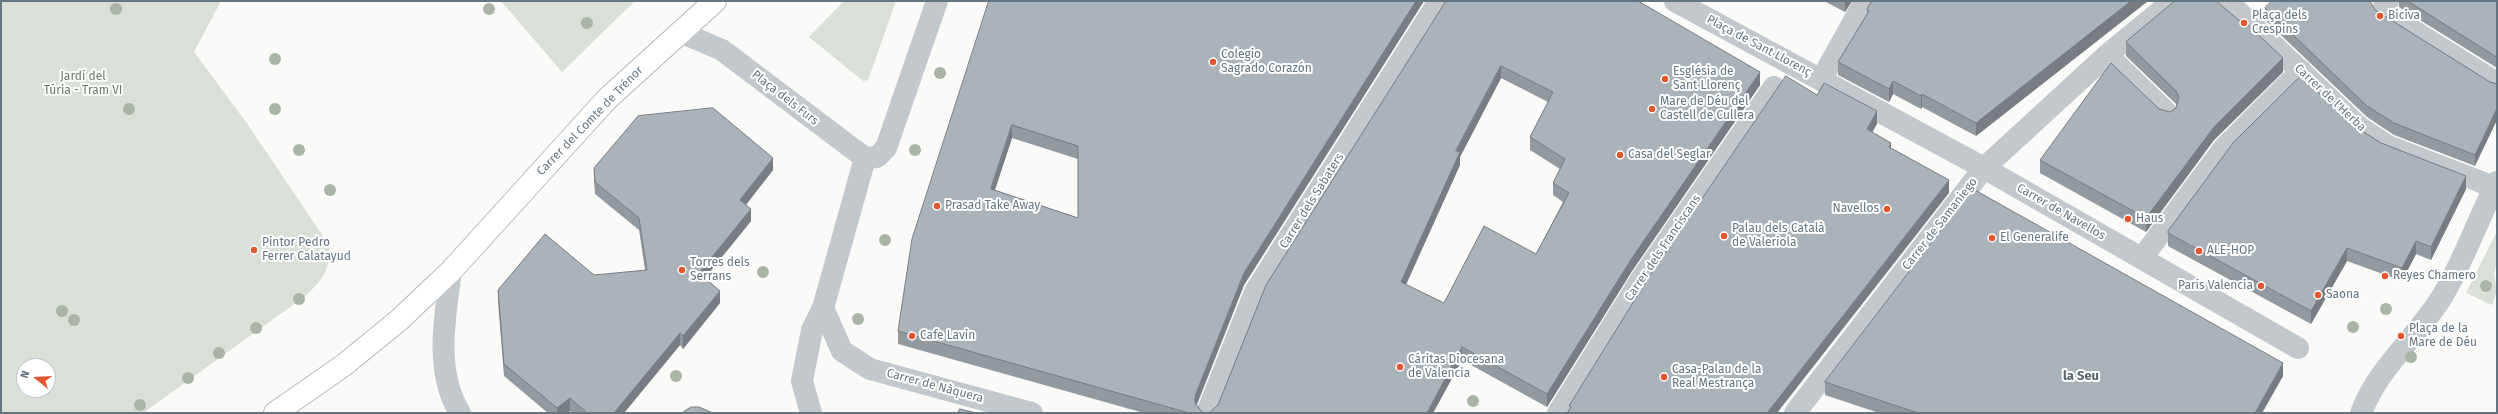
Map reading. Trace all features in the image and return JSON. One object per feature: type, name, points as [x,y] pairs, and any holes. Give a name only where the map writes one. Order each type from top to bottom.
[{"type":"main road","name":"Carrer del Comte de Trénor","points":[[275,413],[344,365],[398,321],[451,271],[607,99],[715,1]]},
{"type":"street","points":[[811,413],[802,381],[812,330],[823,308],[865,158],[877,157],[886,148],[937,1]]},
{"type":"street","name":"Carrer dels Sabaters","points":[[1207,413],[1255,292],[1439,1]]},
{"type":"street","name":"Plaça de Sant Llorenç","points":[[1675,1],[1821,80]]},
{"type":"street","points":[[1821,80],[1865,1]]},
{"type":"street","name":"Carrer de Samaniego","points":[[1801,412],[1984,168],[2107,55],[2173,1]]},
{"type":"street","name":"Carrer de l'Herba","points":[[2227,1],[2359,127],[2388,146],[2496,185]]},
{"type":"street","points":[[2388,1],[2382,11],[2497,83]]},
{"type":"street","name":"Plaça dels Furs","points":[[680,32],[722,50],[865,158]]},
{"type":"street","points":[[2107,55],[2167,113]]},
{"type":"street","points":[[2142,258],[2224,148],[2301,71]]},
{"type":"street","name":"Carrer de Navellos","points":[[1821,80],[1984,168],[2298,348]]},
{"type":"street","name":"Carrer dels Franciscans","points":[[1558,413],[1642,278],[1774,87]]},
{"type":"street","points":[[2361,413],[2379,377],[2426,322],[2443,294],[2496,185]]},
{"type":"street","points":[[451,271],[443,330],[444,354],[447,378],[454,403],[460,413]]},
{"type":"street","name":"Carrer de Nàquera","points":[[823,308],[842,351],[870,369],[1032,413]]},
{"type":"green space","name":"Jardí del Túria - Tram VI","points":[[1,1],[221,1],[194,52],[246,122],[329,245],[327,268],[321,280],[304,297],[143,413],[1,413]]},
{"type":"green space","points":[[501,1],[635,1],[562,72]]},
{"type":"green space","points":[[844,1],[896,1],[868,80],[863,81],[809,37]]},
{"type":"green space","points":[[2497,231],[2497,261],[2494,274],[2497,292],[2492,305],[2466,293]]},
{"type":"building","points":[[989,1],[1416,1],[1244,273],[1195,396],[1195,403],[1202,412],[1209,413],[1189,413],[898,331],[912,239]],"holes":[[[1012,125],[1078,146],[1078,218],[991,189]]]},
{"type":"building","points":[[1446,1],[1638,1],[1760,72],[1632,258],[1547,394],[1462,347],[1427,413],[1209,413],[1218,405],[1266,285]],"holes":[[[1501,66],[1553,92],[1530,137],[1565,159],[1553,183],[1569,193],[1536,254],[1484,226],[1444,303],[1401,282],[1460,152],[1456,151]]]},
{"type":"building","points":[[1872,1],[2131,1],[1976,123],[1922,94],[1921,96],[1893,81],[1889,89],[1838,62],[1869,11],[1867,10]]},
{"type":"building","points":[[2175,1],[2216,1],[2246,26],[2247,24],[2283,58],[2214,127],[2146,218],[2040,160],[2111,63],[2159,109],[2170,112],[2176,108],[2179,97],[2176,91],[2126,42]]},
{"type":"building","points":[[2272,1],[2370,1],[2375,10],[2490,82],[2497,84],[2497,108],[2475,155],[2394,123],[2367,106],[2265,8]]},
{"type":"building","points":[[2408,1],[2497,1],[2497,57]]},
{"type":"building","points":[[1786,76],[1817,95],[1824,83],[1877,111],[1867,129],[1891,143],[1889,147],[1949,180],[1767,413],[1567,413],[1571,407],[1569,406],[1652,272]]},
{"type":"building","points":[[2301,76],[2350,123],[2381,143],[2466,176],[2431,247],[2416,241],[2402,268],[2347,248],[2311,311],[2168,233],[2233,143]]},
{"type":"building","name":"Torres dels Serrans","points":[[713,108],[773,158],[740,200],[751,209],[699,273],[720,291],[683,336],[680,333],[614,413],[587,413],[570,398],[557,408],[504,364],[498,290],[545,234],[594,275],[647,270],[639,218],[595,182],[594,168],[638,116]]},
{"type":"building","points":[[1973,189],[2283,363],[2255,413],[1918,413],[1825,382]]},
{"type":"building","points":[[691,407],[699,407],[713,413],[682,413]]},
{"type":"building","points":[[960,409],[976,413],[958,413]]},
{"type":"place","name":"Biciva","points":[[2380,16]]},
{"type":"place","name":"Plaça dels Crespins","points":[[2244,23]]},
{"type":"place","name":"Colegio Sagrado Corazón","points":[[1213,62]]},
{"type":"place","name":"Església de Sant Llorenç","points":[[1665,79]]},
{"type":"place","name":"Mare de Déu del Castell de Cullera","points":[[1652,109]]},
{"type":"place","name":"Casa del Seglar","points":[[1620,155]]},
{"type":"place","name":"Prasad Take Away","points":[[937,206]]},
{"type":"place","name":"Navellos","points":[[1887,209]]},
{"type":"place","name":"Haus","points":[[2128,219]]},
{"type":"place","name":"Palau dels Català de Valeriola","points":[[1724,236]]},
{"type":"place","name":"El Generalife","points":[[1992,238]]},
{"type":"place","name":"Pintor Pedro Ferrer Calatayud","points":[[254,250]]},
{"type":"place","name":"ALE-HOP","points":[[2199,251]]},
{"type":"place","name":"Torres dels Serrans","points":[[682,270]]},
{"type":"place","name":"Reyes Chamero","points":[[2385,276]]},
{"type":"place","name":"París Valencia","points":[[2261,286]]},
{"type":"place","name":"Saona","points":[[2318,295]]},
{"type":"place","name":"Cafe Lavin","points":[[912,336]]},
{"type":"place","name":"Plaça de la Mare de Déu","points":[[2401,336]]},
{"type":"place","name":"Cáritas Diocesana de Valencia","points":[[1400,367]]},
{"type":"place","name":"Casa-Palau de la Real Mestrança","points":[[1664,377]]},
{"type":"district","name":"la Seu","points":[[2081,376]]}]
